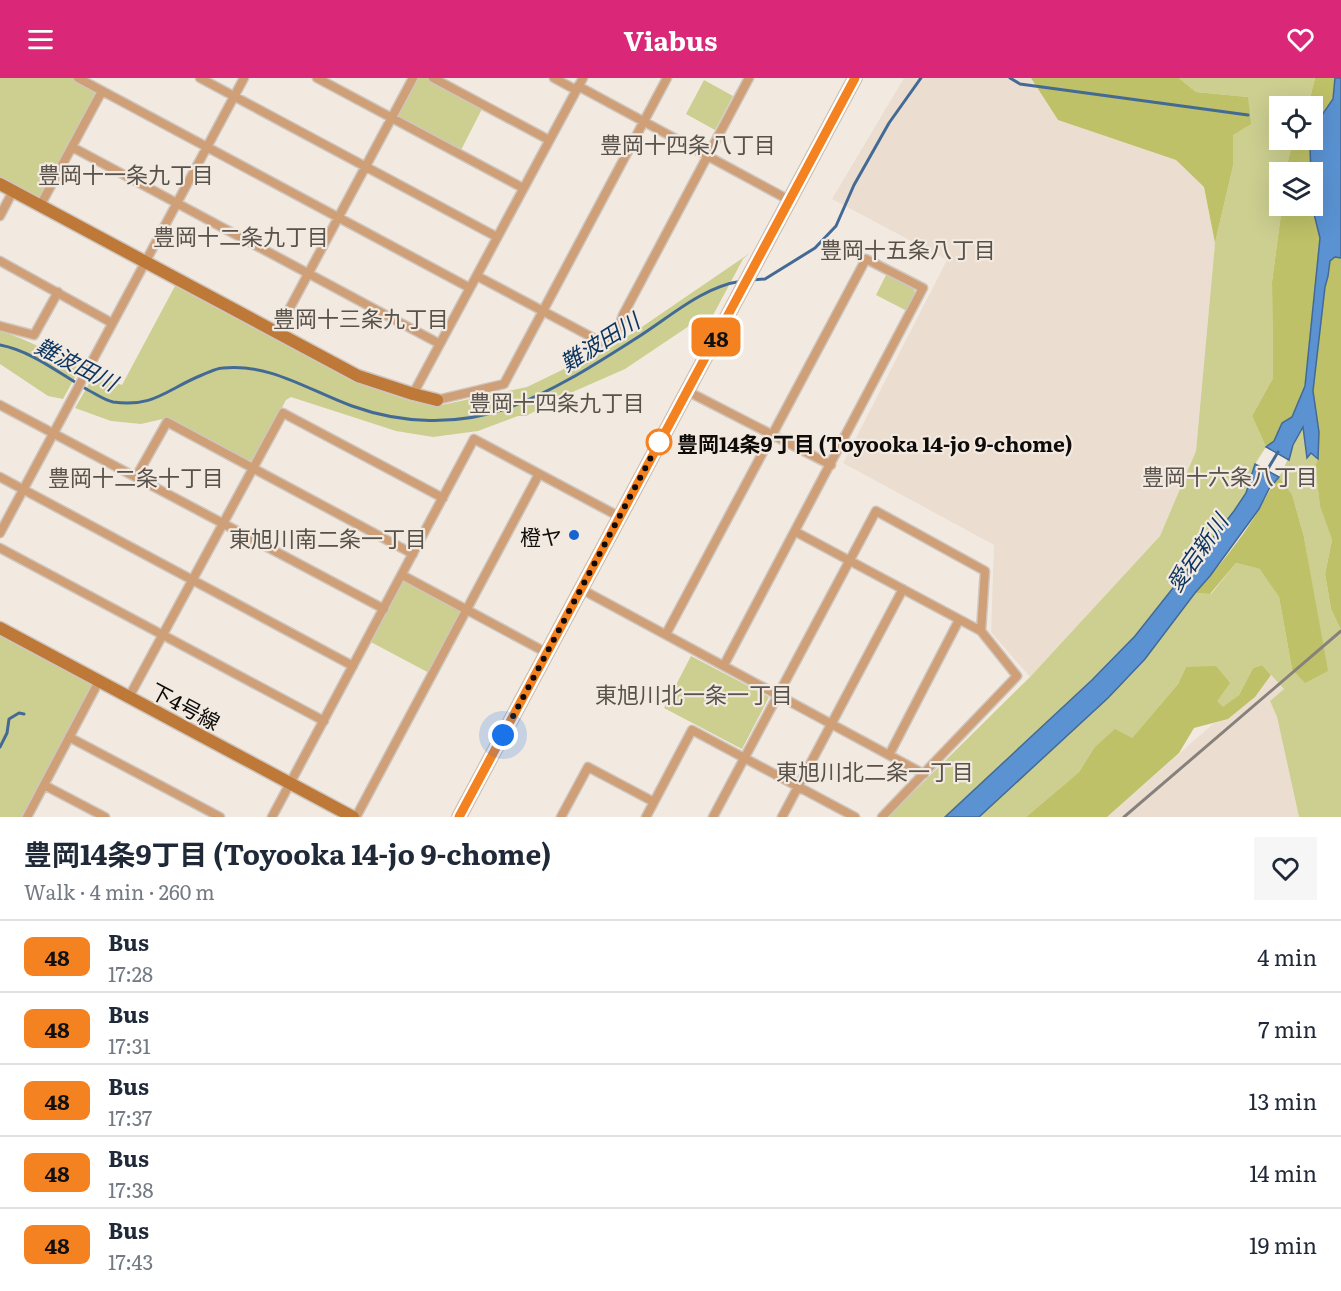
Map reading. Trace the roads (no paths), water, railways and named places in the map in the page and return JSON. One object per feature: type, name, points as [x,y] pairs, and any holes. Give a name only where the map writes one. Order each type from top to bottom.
[{"type":"main road","points":[[459,817],[855,78]]},
{"type":"street","points":[[78,78],[470,288]]},
{"type":"street","points":[[200,78],[497,237]]},
{"type":"street","points":[[0,533],[244,78]]},
{"type":"street","points":[[317,78],[524,188]]},
{"type":"street","points":[[277,332],[413,78]]},
{"type":"street","points":[[433,78],[549,140]]},
{"type":"street","points":[[554,78],[579,85],[789,200]]},
{"type":"street","points":[[0,184],[358,376],[437,400],[504,384],[667,78]]},
{"type":"street","points":[[477,276],[601,342],[617,333],[623,315],[749,78]]},
{"type":"street","points":[[413,394],[579,85]]},
{"type":"street","points":[[40,206],[102,91]]},
{"type":"street","points":[[72,147],[440,344]]},
{"type":"street","points":[[0,216],[14,191]]},
{"type":"street","points":[[666,634],[866,260],[923,288],[724,665]]},
{"type":"street","points":[[0,261],[112,323]]},
{"type":"street","points":[[0,326],[34,335],[58,292]]},
{"type":"street","points":[[687,391],[831,465]]},
{"type":"street","points":[[0,405],[384,609]]},
{"type":"street","points":[[129,697],[283,413],[443,498]]},
{"type":"street","points":[[136,477],[167,422],[413,554]]},
{"type":"street","points":[[272,817],[474,439],[620,517]]},
{"type":"street","points":[[354,817],[539,474]]},
{"type":"street","points":[[0,477],[353,666]]},
{"type":"street","points":[[713,817],[876,511],[985,571],[981,631]]},
{"type":"street","points":[[796,532],[981,631],[1017,676],[882,817]]},
{"type":"street","points":[[0,548],[324,721]]},
{"type":"street","points":[[402,575],[547,653]]},
{"type":"street","points":[[581,589],[924,774]]},
{"type":"street","points":[[782,817],[903,589]]},
{"type":"street","points":[[889,755],[959,620]]},
{"type":"street","name":"下4号線","points":[[0,628],[354,817]]},
{"type":"street","points":[[27,817],[99,681]]},
{"type":"street","points":[[646,817],[692,730],[855,817]]},
{"type":"street","points":[[69,737],[220,817]]},
{"type":"street","points":[[561,817],[588,767],[654,802]]},
{"type":"street","points":[[44,785],[105,817]]},
{"type":"water","points":[[1335,78],[1341,78],[1341,258],[1335,257],[1330,261],[1313,391],[1319,432],[1318,459],[1311,453],[1307,458],[1303,427],[1293,445],[1289,460],[1266,447],[1274,441],[1282,423],[1292,417],[1305,386],[1320,238],[1314,216],[1323,216],[1323,162],[1311,162],[1310,150],[1323,150],[1323,114],[1333,99]]},
{"type":"water","points":[[1255,464],[1279,477],[1269,489],[1259,509],[1210,576],[1145,659],[1108,698],[979,817],[945,817],[1092,680],[1135,636],[1234,511],[1246,493]]},
{"type":"waterway","name":"難波田川","points":[[751,280],[765,279],[815,248],[836,226],[854,185],[889,123],[921,78]]},
{"type":"waterway","name":"難波田川","points":[[1010,78],[1020,84],[1248,115]]},
{"type":"waterway","name":"難波田川","points":[[0,345],[35,358],[88,390],[113,402],[150,400],[220,368],[240,368],[273,374],[371,412],[410,419],[449,420],[489,414],[541,394],[648,331],[699,296],[727,284],[742,281]]},
{"type":"waterway","name":"愛宕新川","points":[[1266,472],[1278,452]]},
{"type":"waterway","points":[[0,747],[7,733],[9,719],[19,713],[24,714]]},
{"type":"railway","points":[[1124,817],[1341,631]]},
{"type":"place","name":"豊岡14条9丁目 (Toyooka 14-jo 9-chome)","points":[[659,442]]},
{"type":"place","name":"橙ヤ","points":[[574,535]]},
{"type":"district","name":"豊岡十四条八丁目","points":[[688,143]]},
{"type":"district","name":"豊岡十一条九丁目","points":[[126,173]]},
{"type":"district","name":"豊岡十二条九丁目","points":[[241,235]]},
{"type":"district","name":"豊岡十五条八丁目","points":[[908,248]]},
{"type":"district","name":"豊岡十三条九丁目","points":[[361,317]]},
{"type":"district","name":"豊岡十四条九丁目","points":[[557,401]]},
{"type":"district","name":"豊岡十六条八丁目","points":[[1230,475]]},
{"type":"district","name":"豊岡十二条十丁目","points":[[136,476]]},
{"type":"district","name":"東旭川南二条一丁目","points":[[328,537]]},
{"type":"district","name":"東旭川北一条一丁目","points":[[694,693]]},
{"type":"district","name":"東旭川北二条一丁目","points":[[875,770]]}]
